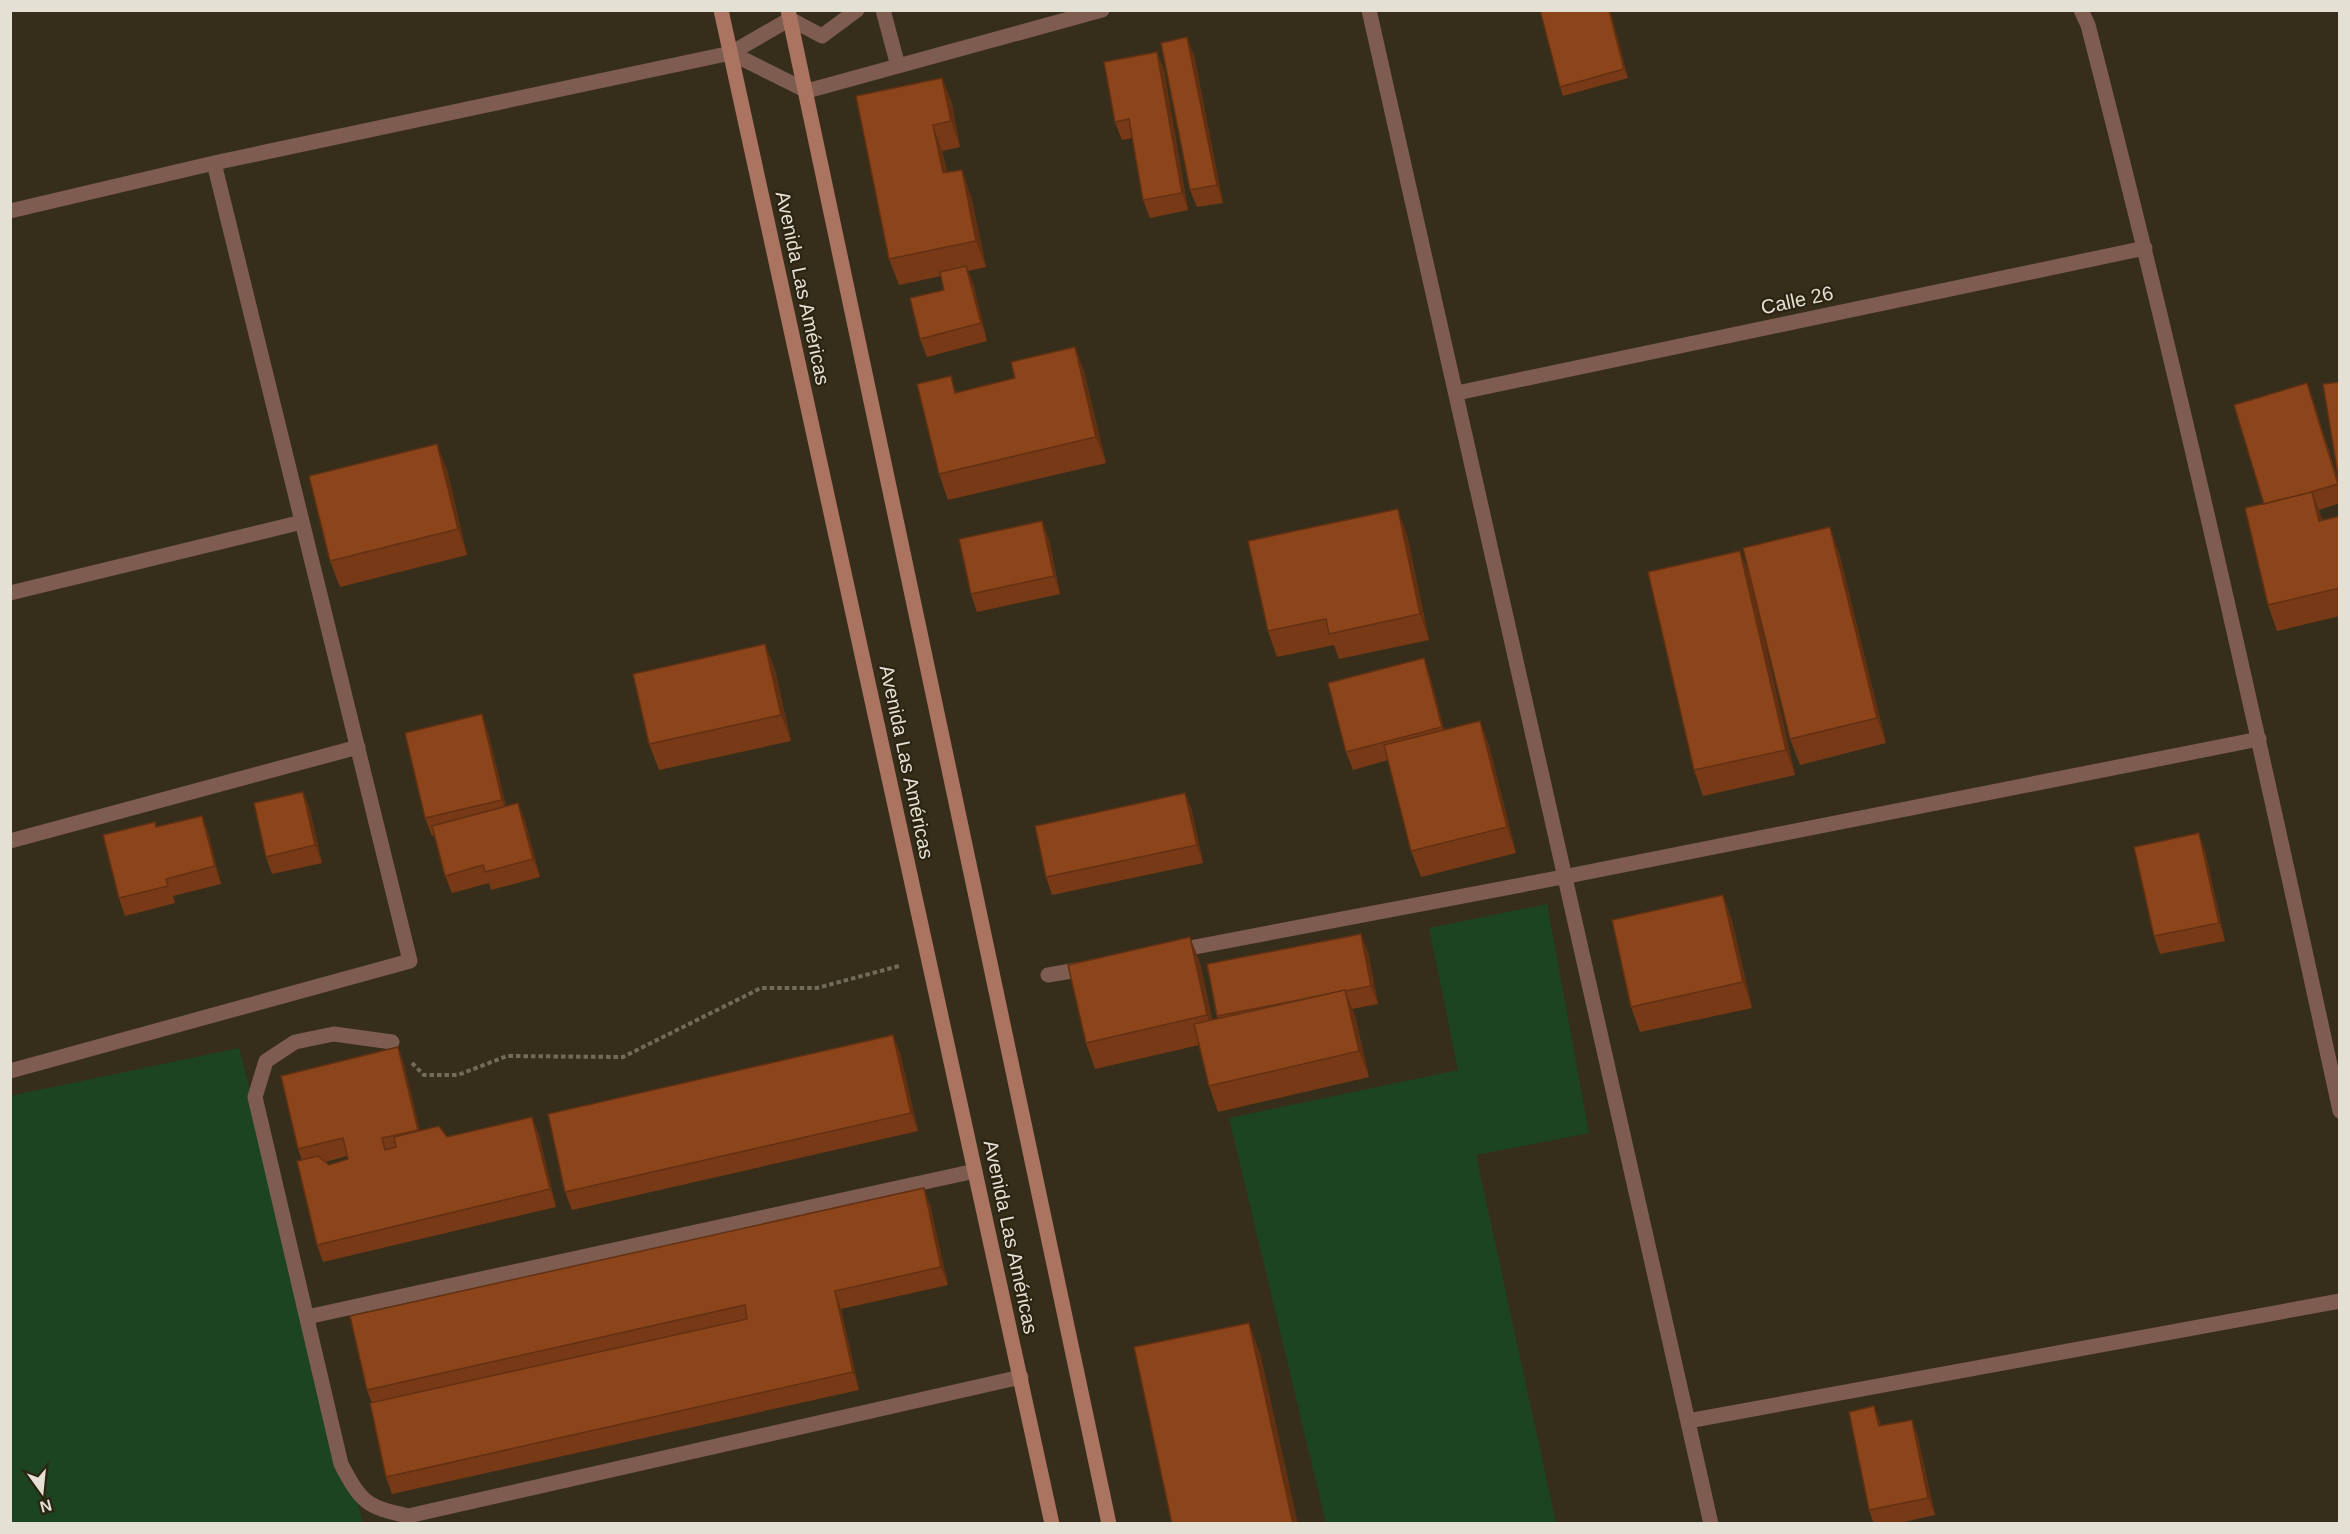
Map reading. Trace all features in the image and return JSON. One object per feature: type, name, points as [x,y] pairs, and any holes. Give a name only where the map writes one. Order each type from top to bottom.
[{"type":"main road","name":"Avenida Las Américas","points":[[721,10],[1052,1524]]},
{"type":"main road","name":"Avenida Las Américas","points":[[789,15],[807,91],[1108,1524]]},
{"type":"street","points":[[10,211],[214,163],[730,53],[789,15],[822,36],[857,10]]},
{"type":"street","points":[[883,10],[898,66]]},
{"type":"street","points":[[730,53],[807,91],[1102,10]]},
{"type":"street","points":[[1369,10],[1457,393],[1563,877],[1711,1524]]},
{"type":"street","points":[[2081,10],[2088,25],[2145,248],[2259,739],[2340,1111]]},
{"type":"street","points":[[10,1071],[410,961],[214,163]]},
{"type":"street","name":"Calle 26","points":[[1457,393],[2145,248]]},
{"type":"street","points":[[10,593],[302,522]]},
{"type":"street","points":[[1164,953],[1563,877],[2259,739]]},
{"type":"street","points":[[10,841],[358,747]]},
{"type":"street","points":[[1048,975],[1106,964]]},
{"type":"street","points":[[392,1042],[334,1034],[295,1042],[266,1062],[255,1097],[341,1464],[357,1496],[384,1511],[408,1516],[1021,1377]]},
{"type":"street","points":[[307,1317],[975,1172]]},
{"type":"street","points":[[1688,1421],[2340,1301]]},
{"type":"path","points":[[392,1042],[424,1075],[458,1075],[507,1056],[623,1057],[760,988],[817,988],[929,958]]},
{"type":"green space","points":[[1547,904],[1589,1133],[1476,1155],[1556,1523],[1326,1523],[1229,1118],[1458,1070],[1429,928]]},
{"type":"green space","points":[[239,1048],[363,1523],[11,1523],[10,1096]]},
{"type":"building","points":[[1540,10],[1609,10],[1624,69],[1560,87]]},
{"type":"building","points":[[1187,37],[1217,185],[1190,190],[1161,43]]},
{"type":"building","points":[[1157,52],[1182,193],[1143,200],[1129,119],[1115,122],[1104,62]]},
{"type":"building","points":[[942,78],[951,121],[933,125],[943,173],[962,170],[976,241],[889,259],[856,96]]},
{"type":"building","points":[[966,266],[981,323],[920,339],[910,298],[944,290],[940,272]]},
{"type":"building","points":[[1075,347],[1096,437],[939,474],[917,384],[951,376],[955,393],[1015,378],[1011,362]]},
{"type":"building","points":[[2340,382],[2340,481],[2339,481],[2323,384]]},
{"type":"building","points":[[2307,383],[2338,484],[2264,504],[2234,405]]},
{"type":"building","points":[[437,444],[458,529],[330,561],[309,476]]},
{"type":"building","points":[[2312,492],[2319,521],[2340,516],[2340,588],[2268,605],[2245,508]]},
{"type":"building","points":[[1398,509],[1420,614],[1329,634],[1326,619],[1268,631],[1248,541]]},
{"type":"building","points":[[1042,521],[1054,576],[971,594],[959,539]]},
{"type":"building","points":[[1830,527],[1877,718],[1790,739],[1743,548]]},
{"type":"building","points":[[1740,551],[1786,750],[1694,770],[1648,572]]},
{"type":"building","points":[[765,644],[781,715],[649,744],[633,674]]},
{"type":"building","points":[[1424,658],[1442,727],[1346,752],[1328,683]]},
{"type":"building","points":[[482,714],[502,800],[425,818],[405,733]]},
{"type":"building","points":[[1480,721],[1507,827],[1411,851],[1384,745]]},
{"type":"building","points":[[303,792],[315,845],[266,857],[254,803]]},
{"type":"building","points":[[1185,793],[1197,845],[1046,877],[1035,826]]},
{"type":"building","points":[[518,803],[533,859],[485,872],[483,865],[445,876],[432,826]]},
{"type":"building","points":[[202,816],[215,866],[166,879],[168,886],[119,898],[103,835],[155,822],[156,827]]},
{"type":"building","points":[[2199,833],[2219,923],[2154,936],[2134,847]]},
{"type":"building","points":[[1723,895],[1743,982],[1631,1007],[1612,920]]},
{"type":"building","points":[[1361,934],[1371,986],[1217,1016],[1207,964]]},
{"type":"building","points":[[1190,937],[1207,1015],[1086,1043],[1068,965]]},
{"type":"building","points":[[1345,990],[1359,1051],[1209,1086],[1194,1024]]},
{"type":"building","points":[[893,1035],[911,1113],[565,1192],[548,1114]]},
{"type":"building","points":[[398,1047],[418,1130],[382,1138],[385,1150],[396,1147],[394,1137],[439,1126],[447,1137],[532,1117],[550,1189],[317,1245],[297,1161],[318,1156],[329,1165],[348,1159],[343,1138],[298,1149],[281,1076]]},
{"type":"building","points":[[924,1188],[941,1267],[835,1291],[853,1372],[386,1477],[370,1403],[747,1319],[745,1305],[367,1390],[350,1316]]},
{"type":"building","points":[[1249,1323],[1293,1524],[1172,1524],[1134,1347]]},
{"type":"building","points":[[1874,1406],[1879,1426],[1912,1420],[1928,1498],[1869,1510],[1849,1412]]}]
